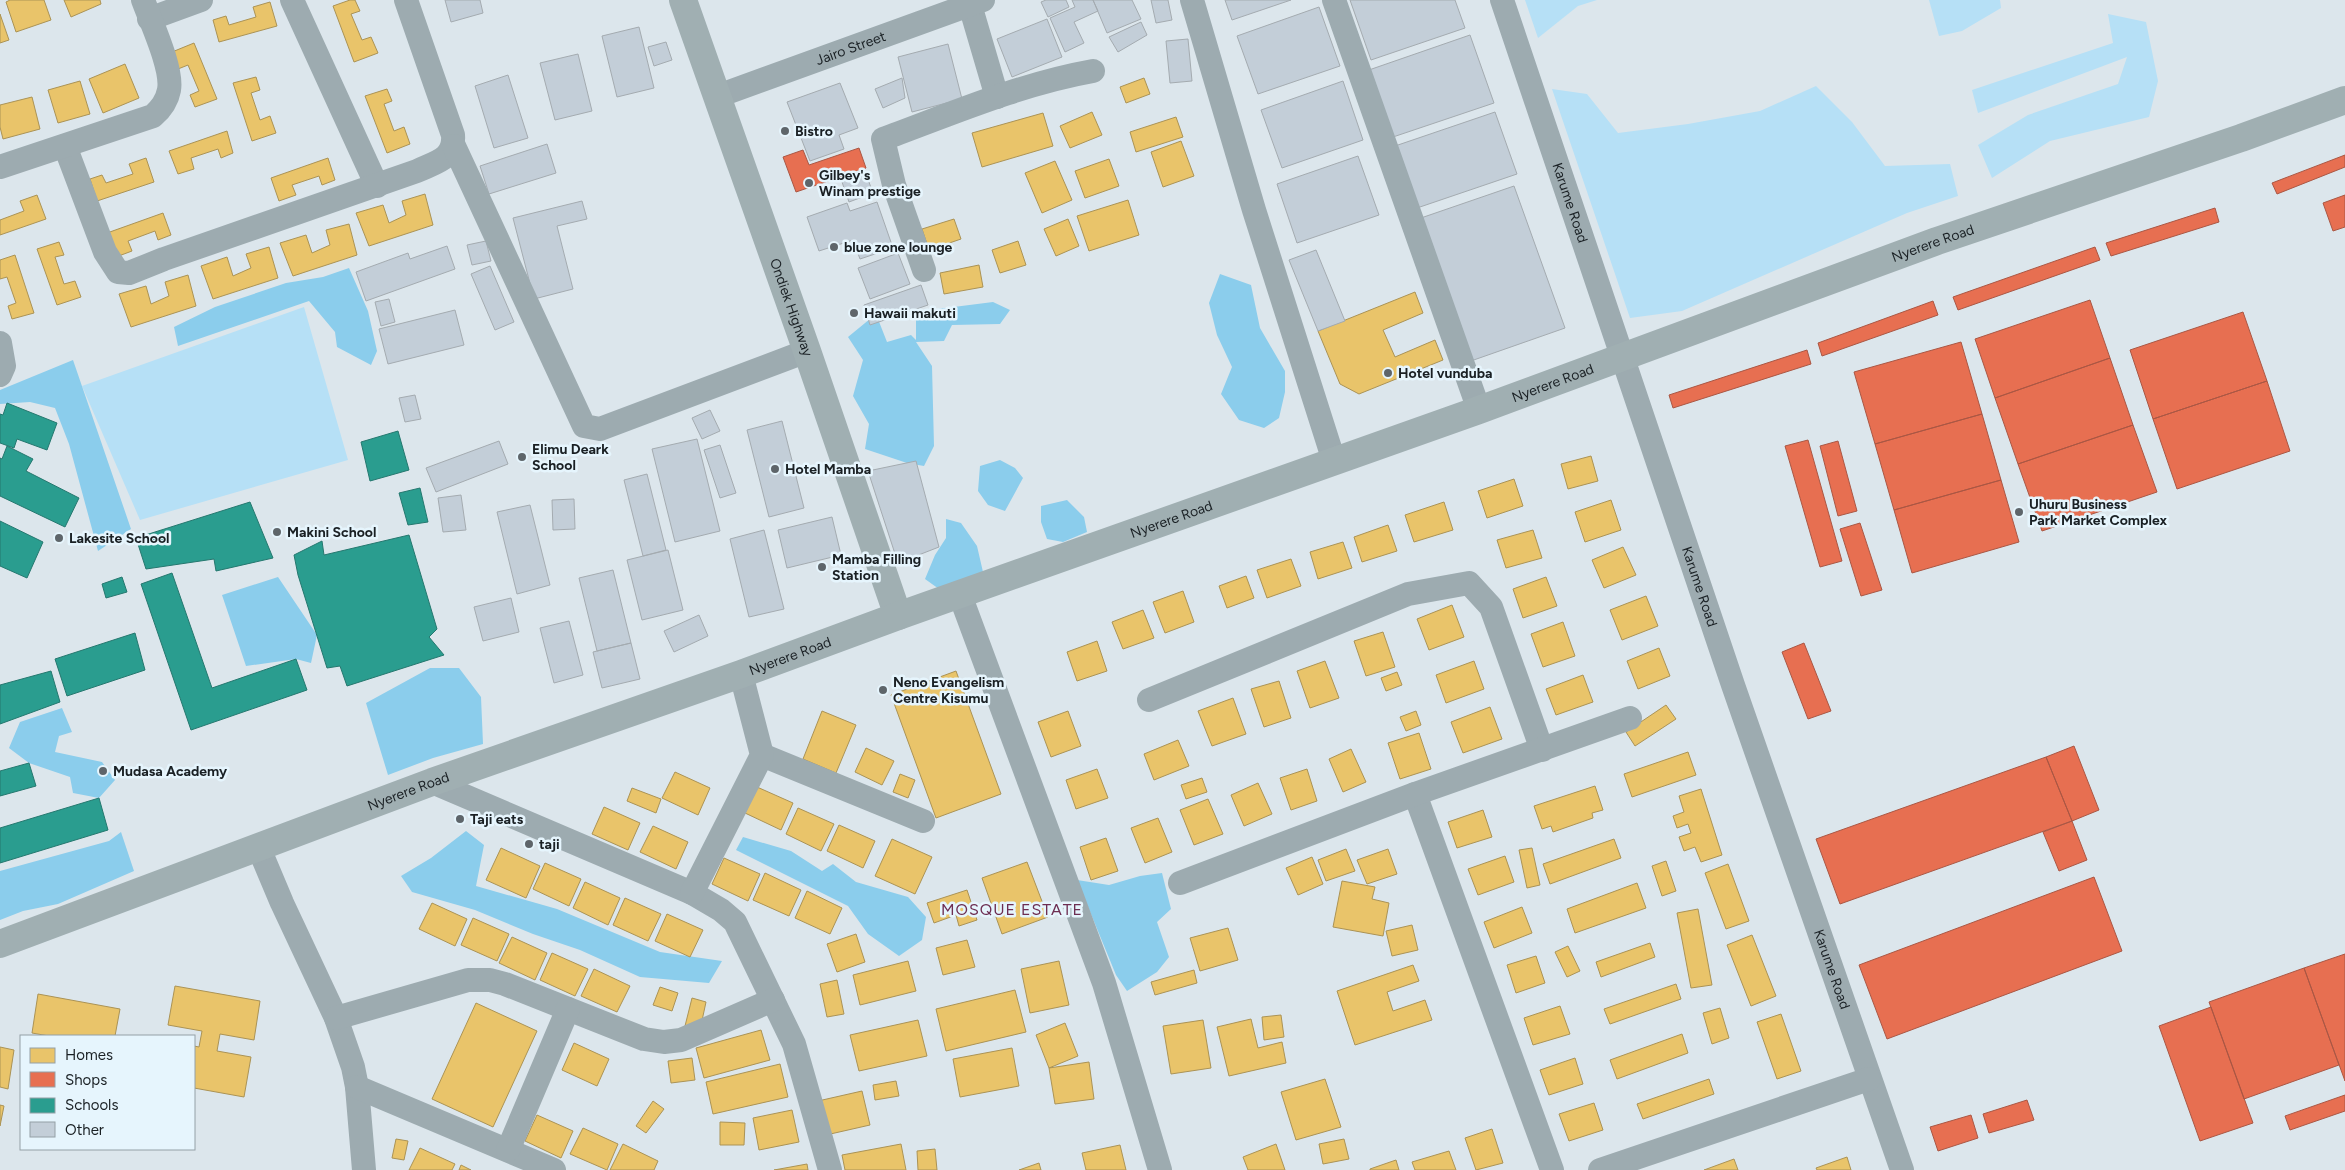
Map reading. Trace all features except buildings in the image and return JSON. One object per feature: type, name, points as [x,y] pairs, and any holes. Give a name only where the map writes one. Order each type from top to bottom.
[{"type":"main road","name":"Ondiek Highway","points":[[682,0],[718,96],[898,616]]},
{"type":"main road","name":"Nyerere Road","points":[[0,944],[432,782],[741,674],[898,616],[1479,410],[1937,241],[2241,138],[2345,100]]},
{"type":"street","points":[[0,167],[153,116],[163,108],[169,91],[168,71],[146,9],[201,0]]},
{"type":"street","points":[[292,0],[377,186]]},
{"type":"street","points":[[406,0],[453,135],[454,146],[584,426],[600,429],[807,351]]},
{"type":"street","points":[[1192,0],[1254,210],[1334,461]]},
{"type":"street","points":[[1334,0],[1479,410]]},
{"type":"street","name":"Karume Road","points":[[1502,0],[1869,1079],[1902,1170]]},
{"type":"street","points":[[977,2],[997,97]]},
{"type":"street","name":"Jairo Street","points":[[718,96],[977,2]]},
{"type":"street","points":[[924,270],[894,185],[883,139],[997,97],[1071,75],[1093,71]]},
{"type":"street","points":[[65,146],[105,252],[118,272],[129,273],[164,259],[377,186],[446,158],[454,146]]},
{"type":"street","points":[[0,343],[4,366],[0,376]]},
{"type":"street","points":[[1149,700],[1408,594],[1469,583],[1492,608],[1542,750]]},
{"type":"street","points":[[960,595],[1104,983],[1160,1170]]},
{"type":"street","points":[[692,893],[762,755],[741,674]]},
{"type":"street","points":[[1180,883],[1415,794],[1630,718]]},
{"type":"street","points":[[762,755],[924,821]]},
{"type":"street","points":[[432,782],[692,893],[721,910],[735,922],[794,1044],[830,1170]]},
{"type":"street","points":[[1415,794],[1552,1170]]},
{"type":"street","points":[[258,846],[282,903],[336,1018],[353,1067],[358,1088],[364,1170]]},
{"type":"street","points":[[336,1018],[468,980],[480,979],[505,984],[644,1039],[664,1042],[681,1040],[774,1000]]},
{"type":"street","points":[[508,1150],[568,1009]]},
{"type":"street","points":[[1600,1170],[1869,1079]]},
{"type":"street","points":[[358,1088],[554,1170]]},
{"type":"shaded area","points":[[1525,0],[1597,0],[1578,6],[1538,38]]},
{"type":"shaded area","points":[[1929,0],[2000,0],[2001,8],[1962,31],[1939,36]]},
{"type":"shaded area","points":[[2108,14],[2146,22],[2158,81],[2149,117],[2050,141],[1992,178],[1978,145],[2028,115],[2118,84],[2127,57],[1978,113],[1972,90],[2113,43]]},
{"type":"shaded area","points":[[1816,86],[1852,122],[1885,166],[1950,164],[1958,196],[1907,213],[1682,311],[1630,318],[1552,89],[1587,94],[1618,133],[1688,124],[1760,111]]},
{"type":"shaded area","points":[[349,268],[368,311],[377,351],[371,365],[337,347],[335,332],[309,301],[178,346],[174,327],[215,307],[286,283],[323,277]]},
{"type":"shaded area","points":[[1220,274],[1251,285],[1260,328],[1285,371],[1285,392],[1279,418],[1264,428],[1239,420],[1221,394],[1232,367],[1217,335],[1209,303]]},
{"type":"shaded area","points":[[993,302],[1010,310],[1000,324],[952,325],[944,341],[916,342],[932,366],[934,446],[924,466],[907,463],[865,449],[869,424],[853,396],[863,360],[848,337],[876,314],[887,342],[911,335],[916,340],[916,317],[930,310]]},
{"type":"shaded area","points":[[304,307],[348,460],[140,520],[82,386]]},
{"type":"shaded area","points":[[73,360],[131,529],[98,551],[69,444],[55,408],[30,402],[0,404],[0,390]]},
{"type":"shaded area","points":[[1000,460],[1015,468],[1023,478],[1005,511],[988,505],[978,491],[980,466]]},
{"type":"shaded area","points":[[1067,500],[1084,517],[1087,532],[1063,542],[1047,539],[1041,522],[1041,506]]},
{"type":"shaded area","points":[[946,519],[961,523],[977,546],[983,572],[939,589],[925,579],[935,555],[946,538]]},
{"type":"shaded area","points":[[278,577],[317,635],[311,663],[296,659],[246,666],[222,595]]},
{"type":"shaded area","points":[[430,668],[459,668],[481,697],[483,744],[433,758],[388,775],[366,703]]},
{"type":"shaded area","points":[[62,708],[72,732],[59,736],[55,752],[102,762],[115,780],[99,798],[73,793],[70,777],[29,763],[9,748],[20,722]]},
{"type":"shaded area","points":[[466,831],[484,845],[476,886],[557,909],[660,952],[722,961],[709,983],[640,977],[580,950],[533,934],[475,910],[412,892],[401,876],[431,858]]},
{"type":"shaded area","points":[[121,832],[134,871],[58,904],[23,911],[0,920],[0,871],[109,841]]},
{"type":"shaded area","points":[[743,837],[791,851],[822,871],[833,864],[856,882],[908,897],[926,917],[922,940],[899,956],[868,934],[848,906],[736,850]]},
{"type":"shaded area","points":[[1162,873],[1171,909],[1157,922],[1169,957],[1157,972],[1127,991],[1116,975],[1077,880],[1109,885],[1140,876]]},
{"type":"place","name":"Bistro","points":[[785,131]]},
{"type":"place","name":"Gilbey's Winam prestige","points":[[809,183]]},
{"type":"place","name":"blue zone lounge","points":[[834,247]]},
{"type":"place","name":"Hawaii makuti","points":[[854,313]]},
{"type":"place","name":"Hotel vunduba","points":[[1388,373]]},
{"type":"place","name":"Elimu Deark School","points":[[522,457]]},
{"type":"place","name":"Hotel Mamba","points":[[775,469]]},
{"type":"place","name":"Uhuru Business Park Market Complex","points":[[2019,512]]},
{"type":"place","name":"Makini School","points":[[277,532]]},
{"type":"place","name":"Lakesite School","points":[[59,538]]},
{"type":"place","name":"Mamba Filling Station","points":[[822,567]]},
{"type":"place","name":"Neno Evangelism Centre Kisumu","points":[[883,690]]},
{"type":"place","name":"Mudasa Academy","points":[[103,771]]},
{"type":"place","name":"Taji eats","points":[[460,819]]},
{"type":"place","name":"taji","points":[[529,844]]},
{"type":"district","name":"MOSQUE ESTATE","points":[[1012,909]]}]
